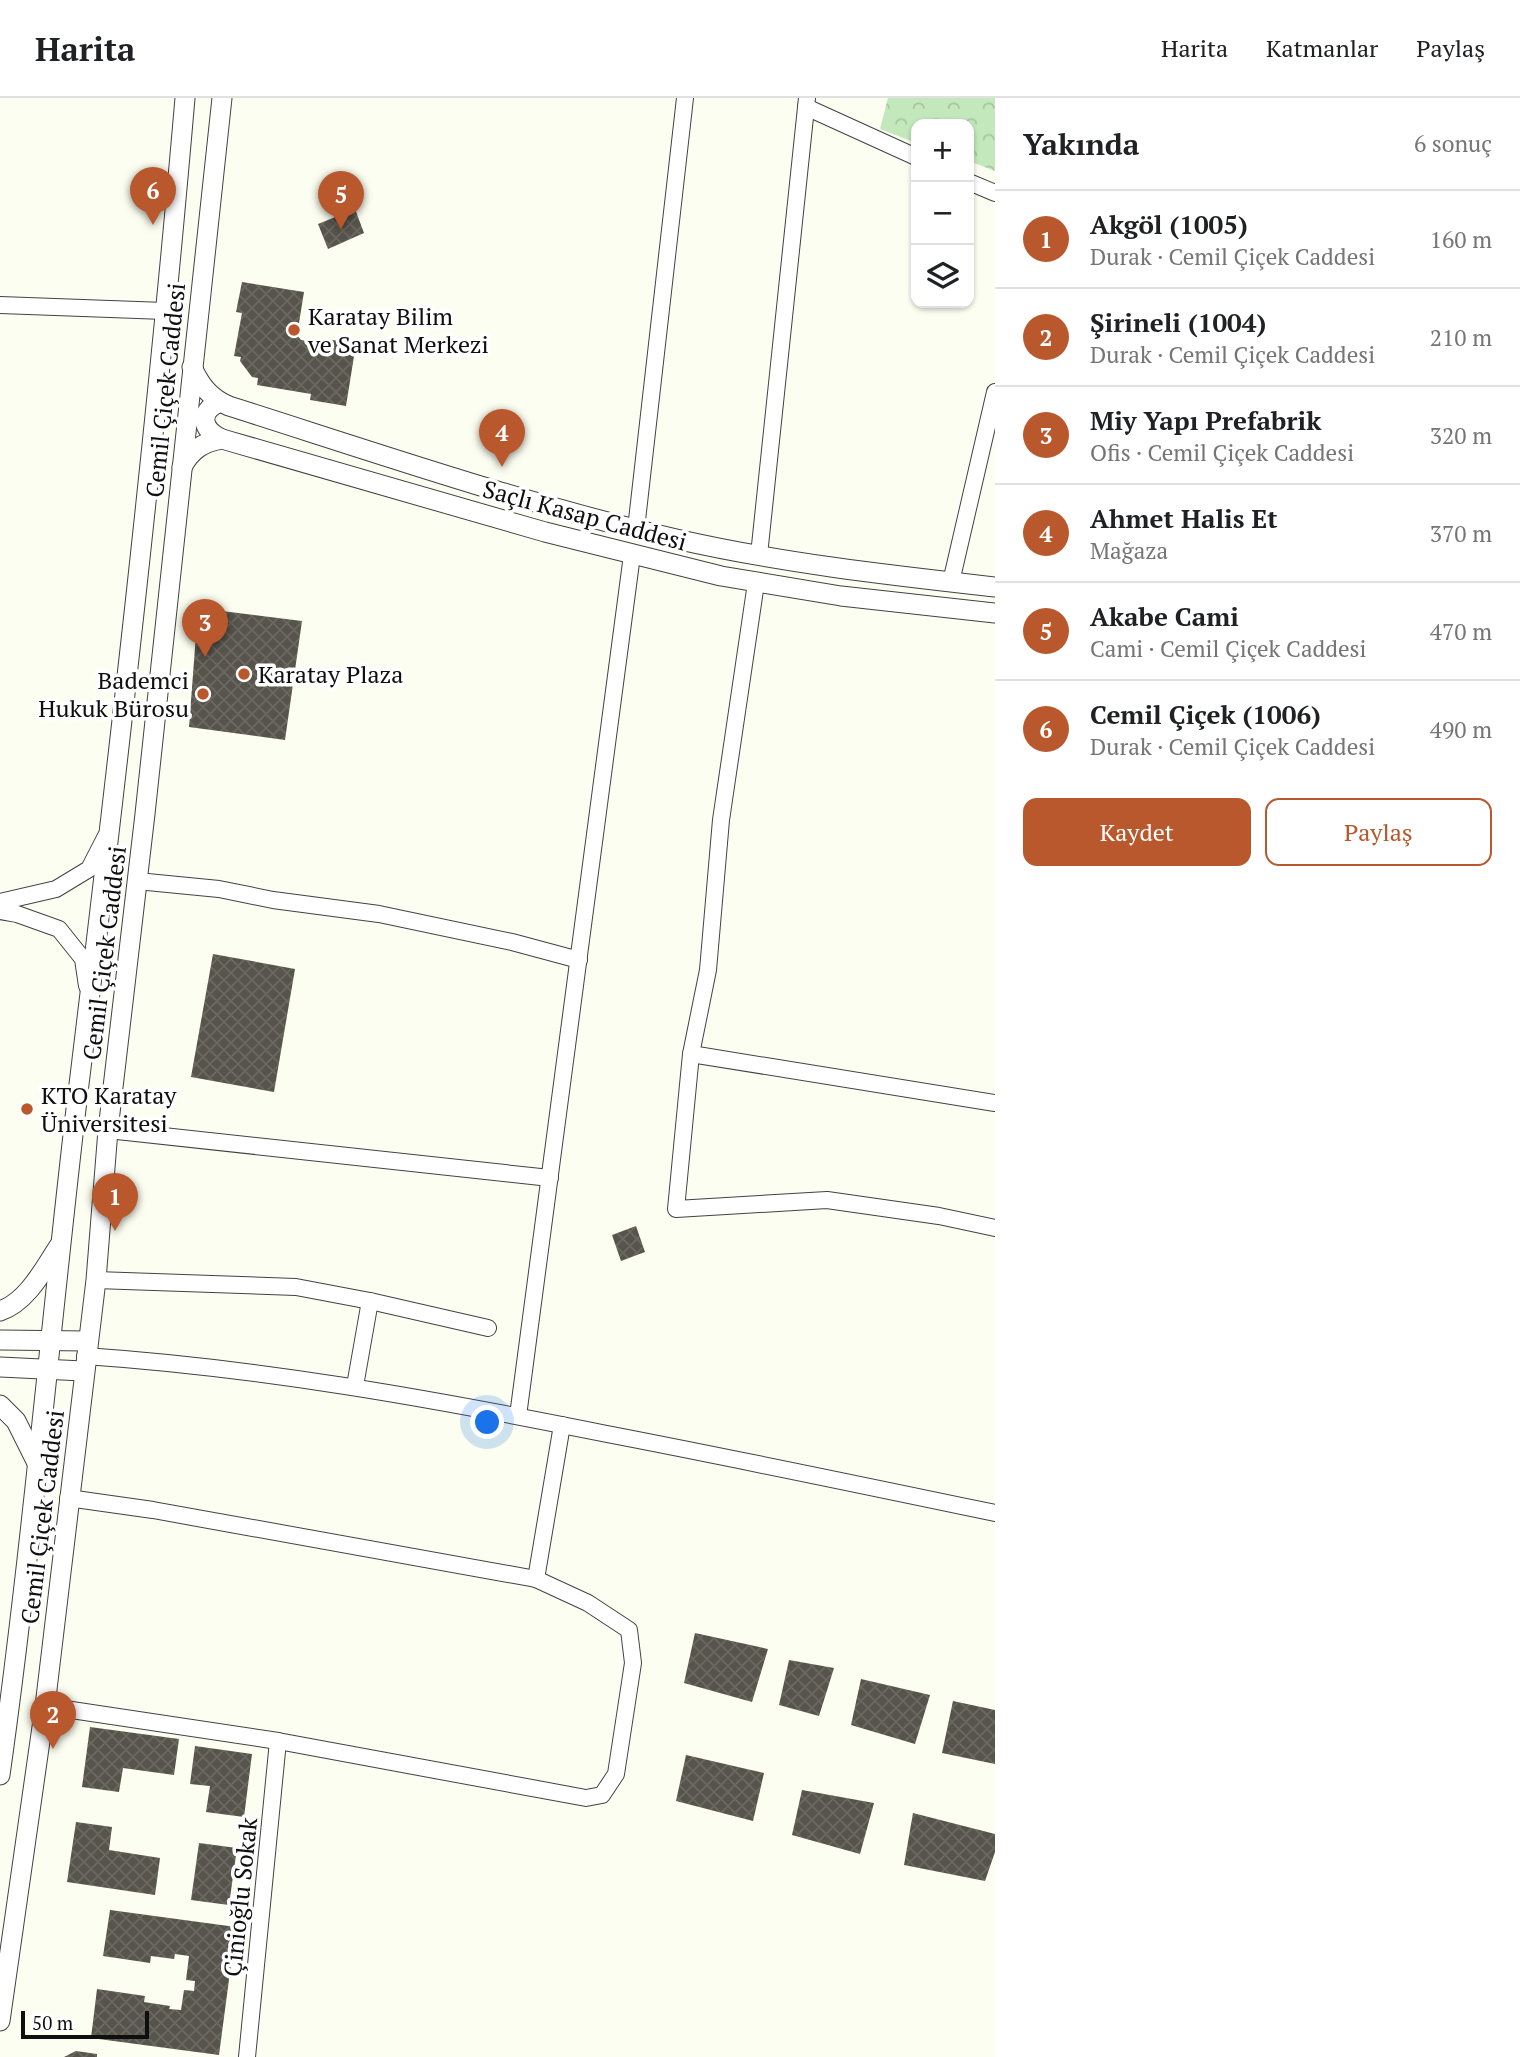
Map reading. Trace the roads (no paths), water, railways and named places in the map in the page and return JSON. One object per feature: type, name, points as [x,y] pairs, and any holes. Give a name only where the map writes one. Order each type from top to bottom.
[{"type":"street","name":"Cemil Çiçek Caddesi","points":[[0,1775],[8,1658],[38,1465],[61,1242],[90,1008],[97,921],[165,311],[185,98]]},
{"type":"street","name":"Cemil Çiçek Caddesi","points":[[0,2021],[45,1706],[96,1280],[108,1130],[222,98]]},
{"type":"street","points":[[636,529],[685,98]]},
{"type":"street","points":[[759,555],[807,102],[911,154]]},
{"type":"street","points":[[974,184],[995,193]]},
{"type":"street","points":[[0,305],[165,311]]},
{"type":"street","points":[[192,367],[204,389],[220,402],[206,412],[205,424],[211,433],[222,439]]},
{"type":"street","points":[[951,582],[995,392]]},
{"type":"street","name":"Saçlı Kasap Caddesi","points":[[220,402],[380,454],[636,529],[835,568],[995,587]]},
{"type":"street","points":[[181,468],[187,456],[197,447],[222,439]]},
{"type":"street","name":"Saçlı Kasap Caddesi","points":[[222,439],[545,533],[756,583],[841,596],[995,613]]},
{"type":"street","points":[[518,1416],[632,555]]},
{"type":"street","points":[[756,583],[720,820],[708,970],[691,1054],[676,1209],[827,1200],[939,1216],[995,1228]]},
{"type":"street","points":[[0,902],[56,889],[89,869],[109,831]]},
{"type":"street","points":[[137,881],[219,889],[273,900],[379,914],[512,942],[579,960]]},
{"type":"street","points":[[0,911],[59,929],[83,959],[90,1008]]},
{"type":"street","points":[[691,1054],[995,1103]]},
{"type":"street","points":[[108,1130],[550,1178]]},
{"type":"street","points":[[0,1311],[8,1309],[33,1285],[61,1242]]},
{"type":"street","points":[[96,1280],[296,1287],[488,1328]]},
{"type":"street","points":[[355,1386],[370,1301]]},
{"type":"street","points":[[0,1340],[50,1341],[85,1356],[178,1363],[355,1386],[518,1416],[995,1513]]},
{"type":"street","points":[[0,1367],[48,1368],[85,1356]]},
{"type":"street","points":[[0,1405],[16,1421],[38,1465]]},
{"type":"street","points":[[536,1579],[562,1425]]},
{"type":"street","points":[[45,1706],[278,1741],[586,1798],[602,1795],[616,1774],[633,1663],[629,1630],[587,1602],[536,1579],[153,1510],[68,1499]]},
{"type":"street","name":"Çinioğlu Sokak","points":[[247,2057],[278,1741]]},
{"type":"place","name":"Cemil Çiçek (1006)","points":[[153,225]]},
{"type":"place","name":"Akabe Cami","points":[[341,229]]},
{"type":"place","name":"Karatay Bilim ve Sanat Merkezi","points":[[294,330]]},
{"type":"place","name":"Ahmet Halis Et","points":[[502,467]]},
{"type":"place","name":"Miy Yapı Prefabrik","points":[[205,657]]},
{"type":"place","name":"Karatay Plaza","points":[[244,674]]},
{"type":"place","name":"Bademci Hukuk Bürosu","points":[[203,694]]},
{"type":"place","name":"KTO Karatay Üniversitesi","points":[[27,1109]]},
{"type":"place","name":"Akgöl (1005)","points":[[115,1231]]},
{"type":"place","name":"Şirineli (1004)","points":[[53,1749]]}]
